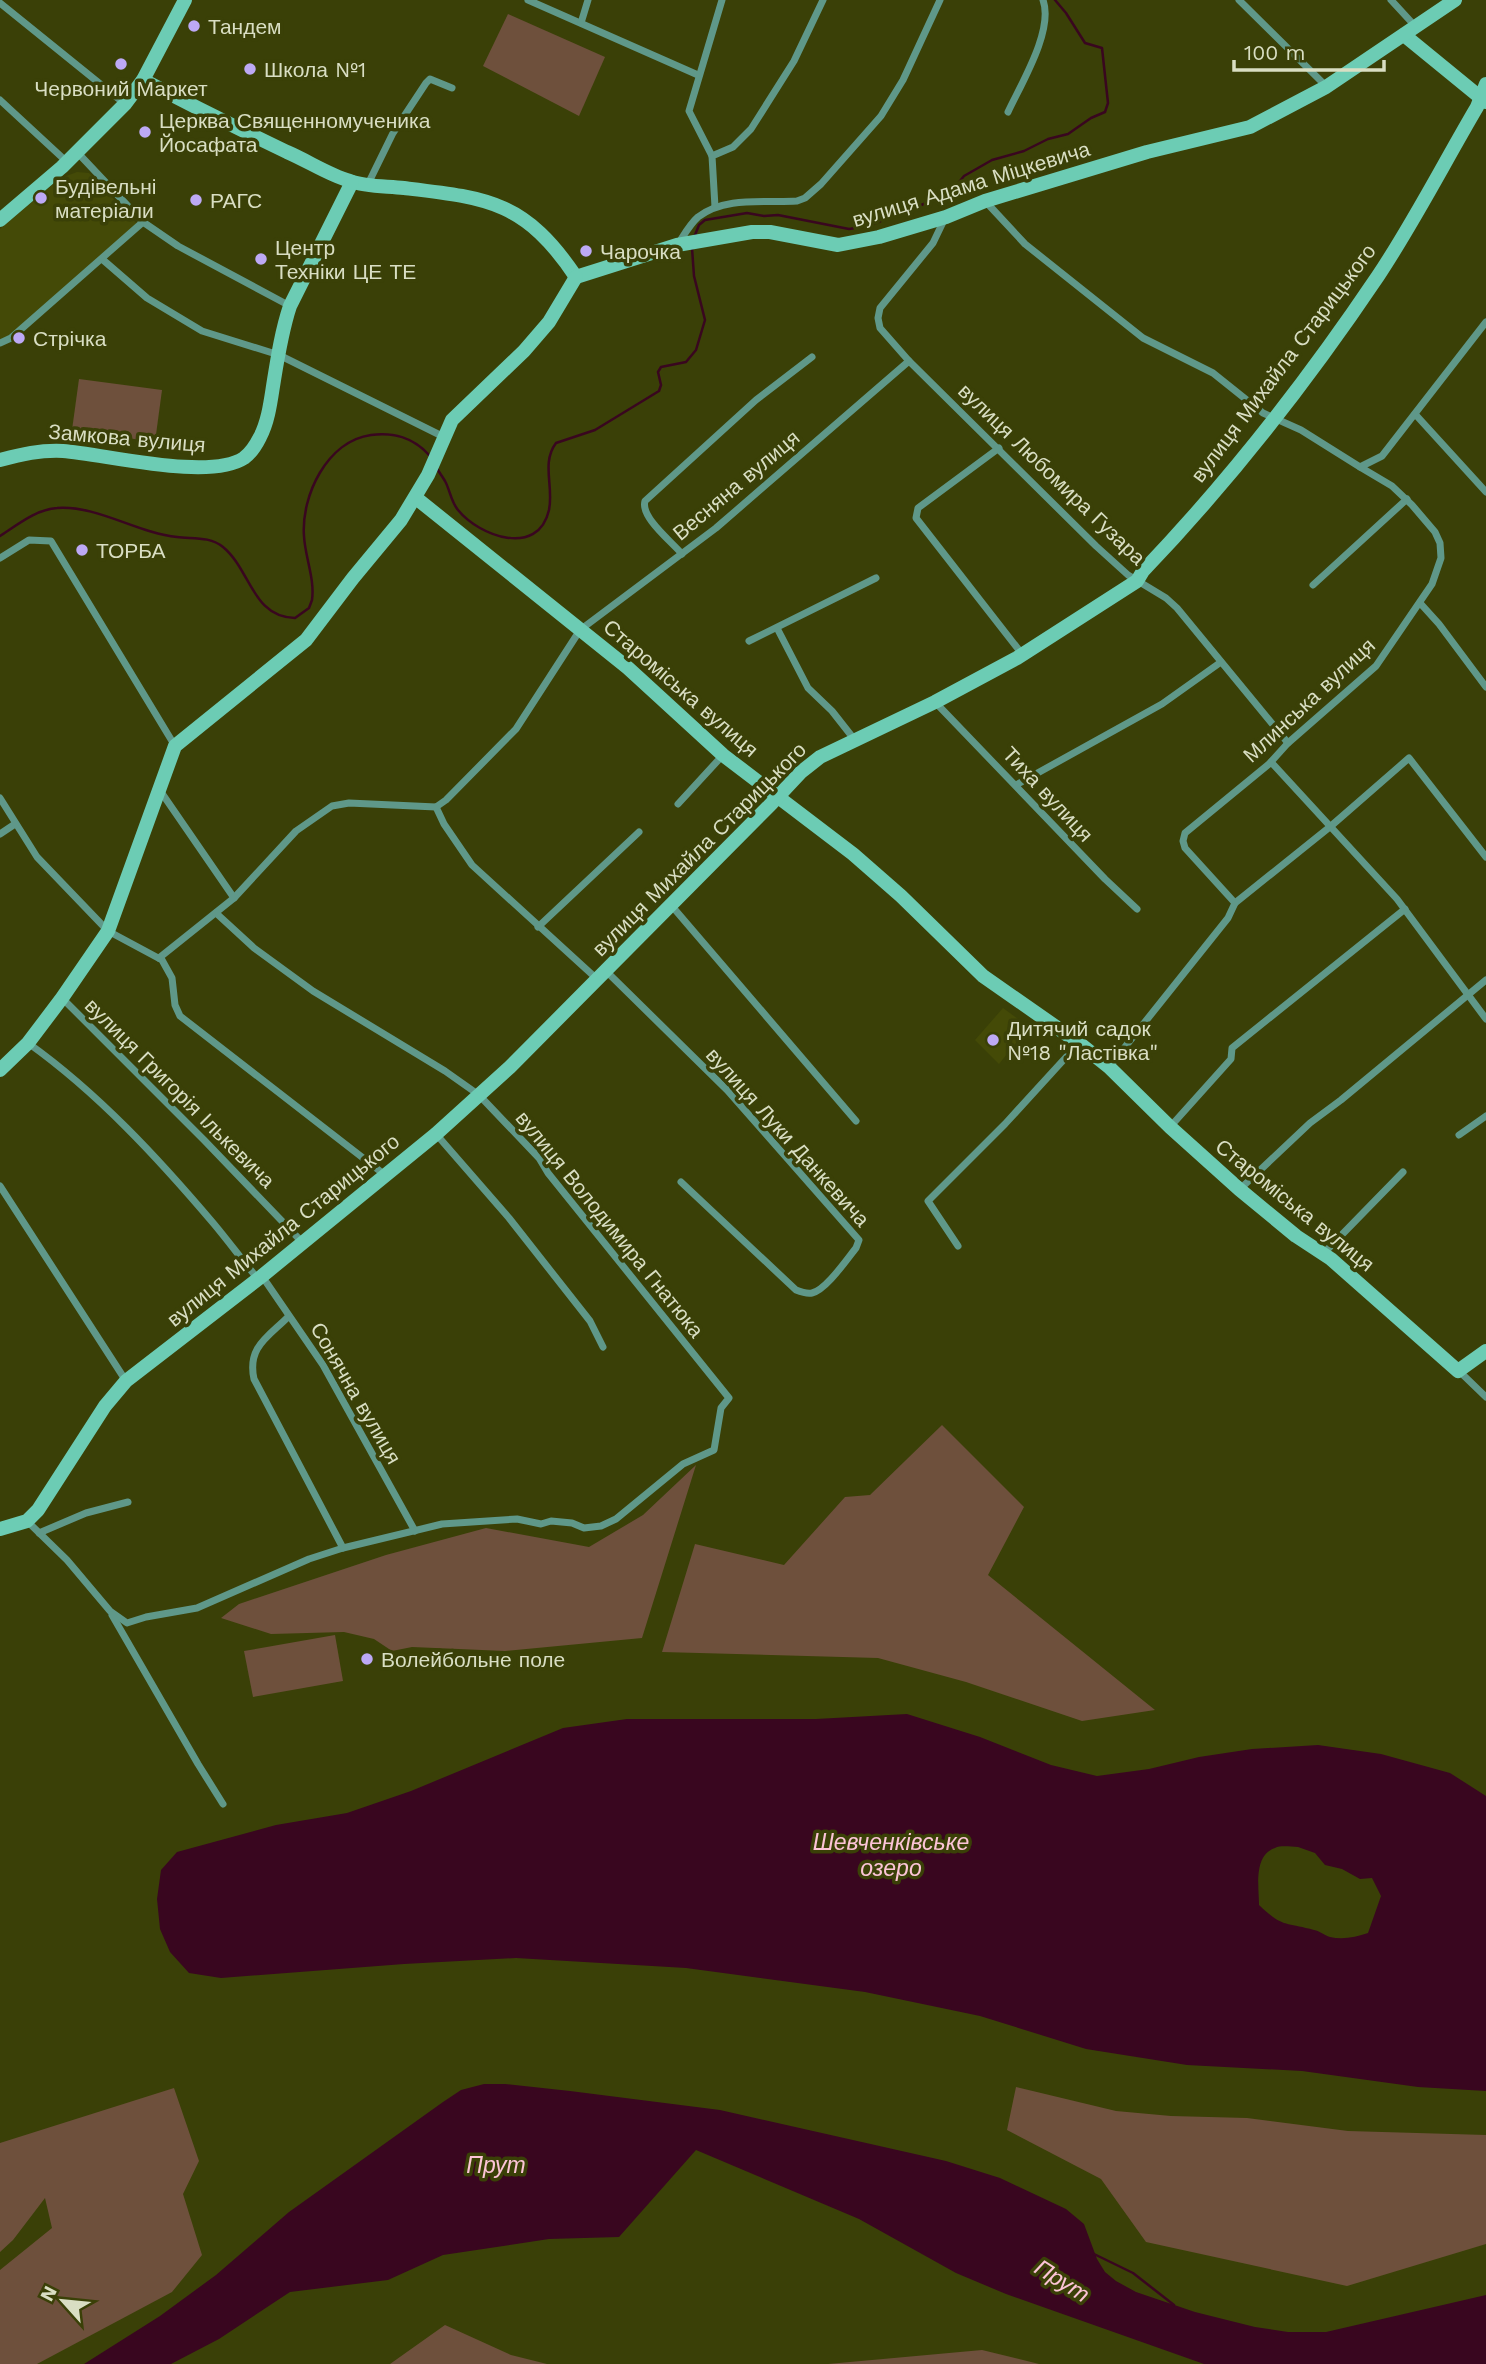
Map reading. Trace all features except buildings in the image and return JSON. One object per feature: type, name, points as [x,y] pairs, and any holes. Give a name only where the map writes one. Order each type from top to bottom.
[{"type":"street","points":[[0,219],[72,157],[125,104],[143,80],[186,0]]},
{"type":"street","points":[[528,0],[698,75]]},
{"type":"street","points":[[581,23],[588,0]]},
{"type":"street","points":[[715,207],[712,156],[689,111],[722,0]]},
{"type":"street","points":[[712,156],[733,147],[751,129],[794,61],[823,0]]},
{"type":"street","points":[[677,245],[695,219],[715,207],[727,204],[797,201],[814,190],[881,116],[903,80],[940,0]]},
{"type":"street","points":[[1008,112],[1045,26],[1043,0]]},
{"type":"street","points":[[1239,0],[1326,87]]},
{"type":"street","points":[[1391,0],[1410,31],[1484,95]]},
{"type":"street","name":"вулиця Адама Міцкевича","points":[[576,276],[677,245],[761,231],[841,244],[891,234],[946,217],[985,201],[1147,152],[1250,127],[1326,87],[1455,0]]},
{"type":"street","points":[[0,3],[125,104]]},
{"type":"street","points":[[368,184],[393,133],[426,83],[434,79],[452,88]]},
{"type":"street","points":[[0,1070],[28,1043],[108,931],[175,746],[306,640],[416,498],[452,421],[549,323],[576,276],[535,228],[523,218],[495,203],[458,195],[352,182],[206,114],[143,80]]},
{"type":"street","name":"вулиця Михайла Старицького","points":[[27,1521],[43,1503],[105,1406],[126,1381],[303,1243],[436,1134],[602,975],[808,766],[854,739],[935,702],[1023,655],[1137,581],[1143,571],[1215,493],[1275,418],[1377,276],[1484,95]]},
{"type":"street","points":[[0,100],[72,157],[143,222],[178,246],[290,306]]},
{"type":"street","name":"Замкова вулиця","points":[[0,460],[30,451],[64,451],[192,466],[220,467],[243,459],[254,449],[262,433],[290,306],[352,182]]},
{"type":"street","name":"Млинська вулиця","points":[[985,201],[1025,244],[1143,338],[1213,373],[1263,413],[1301,430],[1392,486],[1435,532],[1441,552],[1436,575],[1376,666],[1288,743],[1271,762],[1196,822],[1184,835],[1185,848],[1235,903]]},
{"type":"street","name":"вулиця Любомира Гузара","points":[[946,217],[933,243],[879,310],[880,328],[909,361],[999,448],[1060,513],[1137,581],[1171,601],[1288,743]]},
{"type":"street","points":[[0,343],[11,338],[143,222]]},
{"type":"street","points":[[102,259],[147,298],[202,331],[279,355],[444,437]]},
{"type":"street","points":[[1360,467],[1382,456],[1486,322]]},
{"type":"street","points":[[682,554],[649,518],[644,510],[645,501],[756,400],[812,357]]},
{"type":"street","name":"Весняна вулиця","points":[[580,630],[716,528],[909,361]]},
{"type":"street","points":[[1415,414],[1486,492]]},
{"type":"street","points":[[999,448],[918,508],[916,517],[1023,655]]},
{"type":"street","name":"Староміська вулиця","points":[[416,498],[628,668],[723,755],[863,862],[983,976],[1109,1067],[1239,1189],[1296,1236],[1324,1253],[1486,1397]]},
{"type":"street","points":[[1313,585],[1407,499]]},
{"type":"street","points":[[0,558],[29,541],[51,541],[175,746]]},
{"type":"street","points":[[749,641],[876,578]]},
{"type":"street","points":[[1420,603],[1440,624],[1486,687]]},
{"type":"street","points":[[777,628],[810,690],[832,711],[854,739]]},
{"type":"street","points":[[159,958],[234,898],[296,831],[332,807],[361,803],[436,807],[454,793],[516,729],[580,630]]},
{"type":"street","points":[[1016,785],[1162,704],[1221,662]]},
{"type":"street","name":"Тиха вулиця","points":[[935,702],[1086,860],[1137,909]]},
{"type":"street","points":[[678,804],[723,755]]},
{"type":"street","points":[[1109,1067],[1228,918],[1235,903],[1331,826],[1409,758],[1486,857]]},
{"type":"street","points":[[1271,762],[1405,909],[1486,1019]]},
{"type":"street","points":[[158,788],[234,898]]},
{"type":"street","points":[[0,797],[15,824],[48,871],[108,931],[166,964],[172,978],[175,1004],[180,1016],[386,1175]]},
{"type":"street","name":"вулиця Луки Данкевича","points":[[436,807],[444,824],[472,864],[538,927],[602,975],[727,1090],[859,1240],[856,1248],[821,1289],[812,1294],[805,1293],[796,1290],[681,1182]]},
{"type":"street","points":[[0,834],[15,824]]},
{"type":"street","points":[[538,927],[639,832]]},
{"type":"street","points":[[671,905],[856,1121]]},
{"type":"street","points":[[1170,1127],[1231,1059],[1232,1048],[1405,909]]},
{"type":"street","name":"вулиця Володимира Гнатюка","points":[[216,913],[254,948],[313,991],[445,1071],[479,1095],[539,1158],[548,1173],[729,1398],[721,1408],[714,1450],[683,1464],[616,1519],[601,1527],[584,1528],[572,1523],[551,1521],[541,1524],[517,1519],[442,1524],[415,1531]]},
{"type":"street","points":[[1239,1189],[1310,1123],[1486,980]]},
{"type":"street","name":"вулиця Григорія Ількевича","points":[[62,998],[303,1243]]},
{"type":"street","name":"Сонячна вулиця","points":[[28,1043],[86,1088],[130,1131],[260,1277],[323,1365],[415,1531]]},
{"type":"street","points":[[958,1246],[928,1201],[1005,1124],[1079,1043]]},
{"type":"street","points":[[1459,1135],[1486,1116]]},
{"type":"street","points":[[436,1134],[509,1218],[590,1321],[603,1347]]},
{"type":"street","points":[[1324,1253],[1403,1172]]},
{"type":"street","points":[[0,1186],[126,1381]]},
{"type":"street","points":[[288,1317],[252,1357],[254,1378],[343,1548]]},
{"type":"street","points":[[1458,1371],[1486,1351]]},
{"type":"street","points":[[39,1533],[86,1513],[128,1502]]},
{"type":"street","points":[[0,1530],[27,1521],[67,1560],[110,1611],[223,1804]]},
{"type":"street","points":[[110,1611],[127,1623],[146,1616],[197,1608],[309,1559],[415,1531]]},
{"type":"shaded area","points":[[508,14],[605,57],[579,116],[483,66]]},
{"type":"shaded area","points":[[77,172],[89,173],[138,225],[8,339],[0,339],[0,229],[61,178]]},
{"type":"shaded area","points":[[79,379],[162,390],[155,442],[72,430]]},
{"type":"shaded area","points":[[1003,1008],[1029,1027],[999,1064],[975,1040]]},
{"type":"shaded area","points":[[942,1425],[1024,1507],[988,1575],[1155,1710],[1082,1721],[966,1682],[878,1658],[662,1652],[695,1544],[784,1565],[845,1497],[870,1495]]},
{"type":"shaded area","points":[[696,1465],[642,1638],[505,1651],[412,1647],[392,1651],[374,1639],[344,1632],[271,1634],[221,1618],[239,1604],[386,1555],[486,1528],[589,1547],[643,1515]]},
{"type":"shaded area","points":[[335,1635],[343,1681],[253,1697],[244,1651]]},
{"type":"shaded area","points":[[1016,2087],[1116,2111],[1247,2118],[1348,2131],[1486,2135],[1486,2244],[1347,2286],[1146,2242],[1101,2179],[1007,2130]]},
{"type":"shaded area","points":[[174,2088],[199,2161],[183,2194],[202,2255],[172,2292],[37,2364],[0,2364],[0,2270],[52,2228],[45,2198],[13,2240],[0,2252],[0,2143]]},
{"type":"shaded area","points":[[445,2325],[511,2355],[547,2364],[390,2364]]},
{"type":"shaded area","points":[[982,2350],[1039,2364],[828,2364]]},
{"type":"water","name":"Шевченківське озеро","points":[[907,1714],[980,1737],[1051,1765],[1097,1776],[1252,1749],[1318,1745],[1381,1754],[1450,1773],[1486,1796],[1486,2091],[1418,2087],[1302,2071],[1187,2065],[1086,2049],[980,2016],[865,1992],[686,1968],[516,1958],[221,1978],[189,1973],[170,1952],[160,1929],[157,1899],[161,1870],[177,1852],[276,1825],[347,1813],[411,1791],[563,1728],[627,1719],[816,1719]],"holes":[[[1286,1846],[1315,1853],[1325,1865],[1342,1869],[1360,1879],[1372,1878],[1381,1896],[1368,1933],[1349,1938],[1330,1937],[1279,1921],[1259,1905],[1260,1865],[1268,1852]]]},
{"type":"water","name":"Прут","points":[[484,2084],[570,2091],[720,2110],[946,2161],[1000,2178],[1066,2209],[1084,2224],[1097,2259],[1105,2272],[1116,2281],[1136,2292],[1195,2312],[1255,2327],[1288,2332],[1326,2332],[1486,2295],[1486,2364],[1204,2364],[1006,2294],[956,2273],[859,2219],[696,2150],[619,2237],[549,2239],[443,2255],[388,2280],[290,2292],[219,2339],[171,2364],[84,2364],[160,2316],[216,2275],[289,2212],[443,2102],[461,2090]]},
{"type":"waterway","points":[[695,235],[699,225],[705,220],[747,213],[778,215],[849,229],[868,226],[934,200],[956,186],[964,176],[992,160],[1068,134],[1105,112],[1108,103],[1102,48],[1085,43],[1055,0]]},
{"type":"waterway","points":[[436,467],[456,507],[480,528],[507,538],[521,538],[533,534],[543,525],[549,510],[549,459],[556,443],[595,430],[659,391],[661,385],[658,372],[661,367],[686,362],[696,350],[705,320],[694,276],[692,248]]},
{"type":"waterway","points":[[0,536],[42,511],[72,508],[162,534],[212,541],[218,543],[232,557],[253,591],[270,610],[281,616],[295,618],[309,608],[312,600],[304,536],[307,504],[312,488],[330,459],[355,439],[379,434],[410,440],[429,455]]},
{"type":"waterway","points":[[1094,2254],[1133,2273],[1174,2305]]},
{"type":"place","name":"Тандем","points":[[194,26]]},
{"type":"place","name":"Червоний Маркет","points":[[121,64]]},
{"type":"place","name":"Школа №1","points":[[250,69]]},
{"type":"place","name":"Церква Священномученика Йосафата","points":[[145,132]]},
{"type":"place","name":"Будівельні матеріали","points":[[41,198]]},
{"type":"place","name":"РАГС","points":[[196,200]]},
{"type":"place","name":"Чарочка","points":[[586,251]]},
{"type":"place","name":"Центр Техніки ЦЕ ТЕ","points":[[261,259]]},
{"type":"place","name":"Стрічка","points":[[19,338]]},
{"type":"place","name":"ТОРБА","points":[[82,550]]},
{"type":"place","name":"Дитячий садок №18 \"Ластівка\"","points":[[993,1040]]},
{"type":"place","name":"Волейбольне поле","points":[[367,1659]]}]
